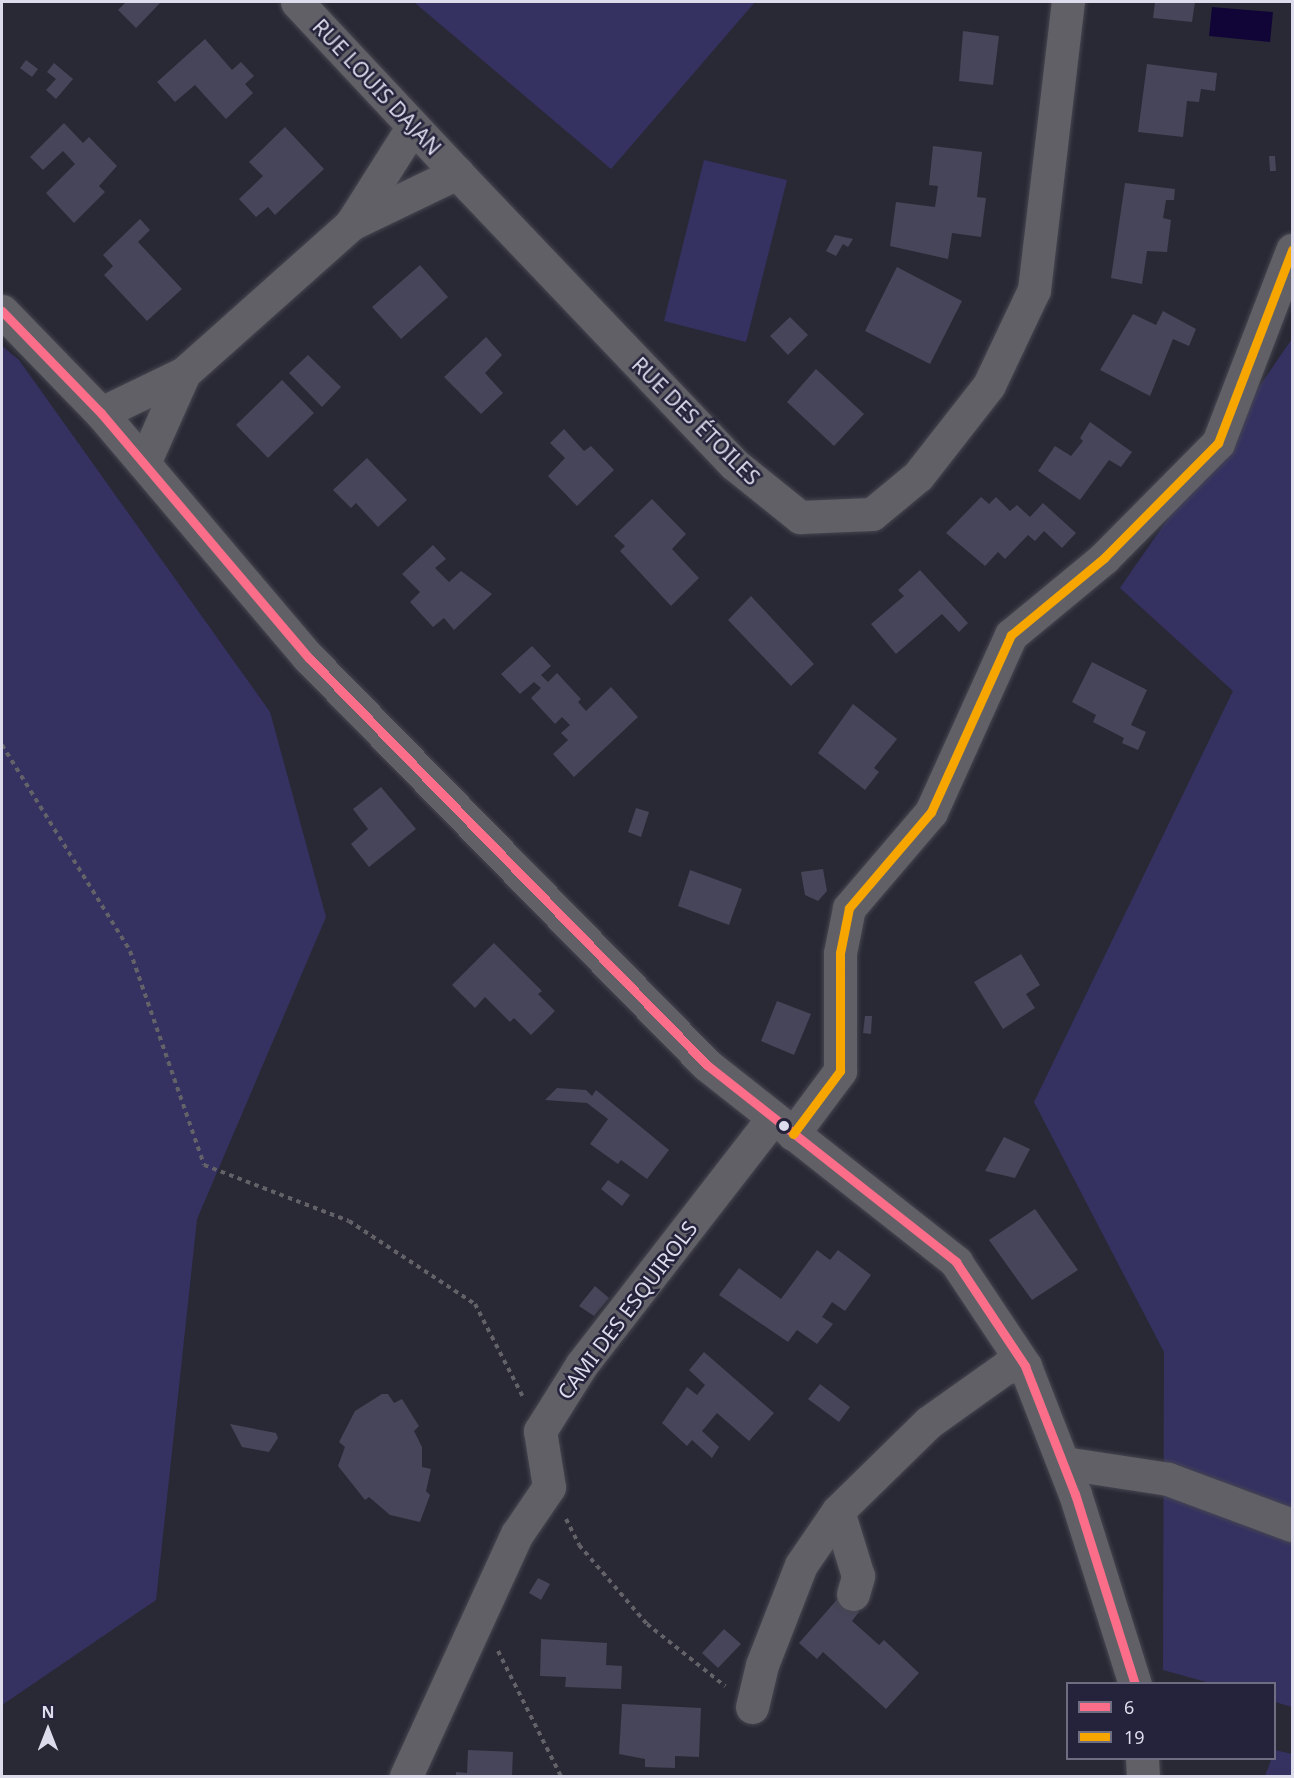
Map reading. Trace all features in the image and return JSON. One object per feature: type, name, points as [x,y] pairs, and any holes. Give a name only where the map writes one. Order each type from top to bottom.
[{"type":"street","name":"RUE LOUIS DAJAN","points":[[297,2],[457,173]]},
{"type":"street","name":"RUE DES ÉTOILES","points":[[457,173],[734,464],[800,517],[872,514],[918,476],[989,385],[1034,290],[1068,2]]},
{"type":"street","points":[[101,413],[184,374],[351,224],[413,126]]},
{"type":"street","points":[[351,224],[457,173]]},
{"type":"street","name":"CAMI DES ESQUIROLS","points":[[540,1431],[582,1364],[783,1126],[840,1071],[840,953],[849,908],[931,812],[1011,635],[1104,558],[1218,443],[1293,250]]},
{"type":"street","points":[[2,311],[101,413],[309,658],[707,1065],[957,1262],[1025,1366],[1064,1463],[1136,1682]]},
{"type":"street","points":[[144,463],[184,374]]},
{"type":"street","points":[[752,1707],[762,1665],[801,1565],[838,1511],[929,1422],[1006,1367],[1025,1366]]},
{"type":"street","points":[[406,1776],[517,1534],[549,1487],[540,1431]]},
{"type":"street","points":[[1064,1463],[1168,1479],[1293,1525]]},
{"type":"street","points":[[838,1511],[858,1576],[853,1594]]},
{"type":"street","points":[[1142,1760],[1143,1776]]},
{"type":"path","points":[[2,745],[130,951],[204,1165],[350,1221],[475,1304],[540,1431]]},
{"type":"path","points":[[549,1487],[579,1545],[647,1624],[752,1707]]},
{"type":"path","points":[[480,1614],[561,1776]]},
{"type":"shaded area","points":[[414,2],[755,2],[611,169]]},
{"type":"shaded area","points":[[1212,7],[1273,12],[1270,42],[1209,36]]},
{"type":"shaded area","points":[[704,160],[787,180],[746,342],[664,321]]},
{"type":"shaded area","points":[[1292,339],[1292,1707],[1276,1702],[1276,1682],[1206,1682],[1163,1670],[1164,1352],[1034,1102],[1233,691],[1120,588]]},
{"type":"shaded area","points":[[2,346],[19,360],[270,712],[326,917],[197,1219],[156,1600],[2,1705]]},
{"type":"shaded area","points":[[1276,1750],[1292,1754],[1292,1776],[1265,1776],[1271,1760],[1276,1760]]},
{"type":"building","points":[[126,2],[161,2],[136,28],[118,10]]},
{"type":"building","points":[[1155,2],[1195,2],[1192,22],[1153,18]]},
{"type":"building","points":[[963,31],[999,36],[993,85],[959,81]]},
{"type":"building","points":[[205,39],[232,70],[241,62],[254,76],[245,84],[253,93],[226,119],[195,85],[175,102],[157,82]]},
{"type":"building","points":[[26,60],[38,69],[32,77],[20,68]]},
{"type":"building","points":[[54,63],[73,79],[56,99],[46,90],[56,79],[47,72]]},
{"type":"building","points":[[1147,64],[1217,73],[1215,91],[1201,89],[1199,102],[1187,101],[1183,137],[1138,132]]},
{"type":"building","points":[[64,123],[83,143],[89,137],[117,166],[99,186],[105,192],[74,223],[46,193],[75,164],[63,151],[43,170],[30,157]]},
{"type":"building","points":[[285,127],[324,169],[275,215],[268,207],[256,217],[239,199],[263,176],[249,162]]},
{"type":"building","points":[[933,146],[982,152],[977,197],[986,198],[981,237],[952,233],[948,259],[890,246],[896,202],[935,207],[938,186],[929,185]]},
{"type":"building","points":[[1269,156],[1275,156],[1276,171],[1270,171]]},
{"type":"building","points":[[1125,183],[1175,189],[1174,200],[1166,200],[1163,218],[1171,220],[1167,252],[1147,251],[1142,284],[1111,278]]},
{"type":"building","points":[[140,219],[150,230],[138,242],[182,289],[147,321],[104,275],[113,266],[103,255]]},
{"type":"building","points":[[835,235],[853,239],[848,247],[843,244],[836,256],[826,251]]},
{"type":"building","points":[[420,265],[448,297],[401,339],[372,307]]},
{"type":"building","points":[[897,267],[962,301],[930,364],[865,331]]},
{"type":"building","points":[[1163,311],[1196,329],[1189,346],[1173,339],[1150,396],[1100,370],[1133,314],[1156,325]]},
{"type":"building","points":[[790,317],[808,335],[788,355],[770,336]]},
{"type":"building","points":[[486,337],[502,355],[485,373],[503,393],[481,414],[444,377]]},
{"type":"building","points":[[308,355],[341,387],[322,407],[289,373]]},
{"type":"building","points":[[816,369],[864,414],[834,446],[787,402]]},
{"type":"building","points":[[282,380],[314,413],[268,458],[236,425]]},
{"type":"building","points":[[1090,422],[1132,452],[1121,467],[1109,460],[1080,500],[1038,471],[1055,446],[1071,456],[1083,441],[1080,438]]},
{"type":"building","points":[[564,429],[584,451],[591,446],[614,470],[577,506],[548,476],[565,458],[550,443]]},
{"type":"building","points":[[367,458],[407,500],[378,527],[356,503],[351,508],[333,490]]},
{"type":"building","points":[[981,497],[989,504],[996,497],[1010,511],[1017,505],[1030,517],[1043,503],[1076,533],[1062,548],[1044,531],[1035,541],[1028,535],[1005,559],[998,552],[985,566],[946,533]]},
{"type":"building","points":[[652,499],[686,534],[672,549],[699,578],[671,606],[620,551],[625,546],[614,536]]},
{"type":"building","points":[[433,545],[446,559],[435,568],[449,582],[461,571],[492,594],[454,630],[444,618],[433,627],[410,602],[420,592],[402,574]]},
{"type":"building","points":[[920,570],[968,623],[959,632],[942,614],[896,654],[871,624],[904,596],[898,590]]},
{"type":"building","points":[[751,596],[814,664],[791,686],[728,620]]},
{"type":"building","points":[[532,646],[551,666],[541,675],[548,682],[557,673],[581,699],[578,702],[586,711],[611,687],[638,717],[574,777],[553,754],[568,740],[561,733],[570,725],[562,717],[555,724],[531,698],[541,688],[534,682],[520,694],[501,674]]},
{"type":"building","points":[[1092,662],[1147,690],[1131,725],[1146,732],[1138,750],[1122,743],[1124,738],[1093,722],[1096,715],[1072,702]]},
{"type":"building","points":[[853,704],[897,739],[874,768],[879,772],[865,790],[818,753]]},
{"type":"building","points":[[381,787],[416,829],[369,867],[351,844],[368,829],[353,809]]},
{"type":"building","points":[[636,808],[649,812],[641,837],[628,832]]},
{"type":"building","points":[[823,869],[827,891],[818,901],[805,895],[801,872]]},
{"type":"building","points":[[690,870],[742,889],[729,925],[678,906]]},
{"type":"building","points":[[494,943],[542,991],[538,994],[555,1011],[531,1035],[514,1018],[510,1022],[485,997],[475,1008],[452,985]]},
{"type":"building","points":[[1021,954],[1040,985],[1026,994],[1035,1008],[1003,1029],[974,982]]},
{"type":"building","points":[[777,1001],[811,1014],[794,1055],[761,1041]]},
{"type":"building","points":[[865,1016],[872,1016],[871,1034],[863,1033]]},
{"type":"building","points":[[557,1088],[586,1090],[592,1096],[596,1090],[669,1150],[647,1179],[621,1160],[618,1164],[590,1144],[608,1119],[587,1103],[545,1100]]},
{"type":"building","points":[[1004,1137],[1030,1149],[1015,1178],[985,1171]]},
{"type":"building","points":[[608,1180],[630,1195],[622,1206],[601,1189]]},
{"type":"building","points":[[1035,1209],[1078,1270],[1032,1300],[989,1240]]},
{"type":"building","points":[[817,1250],[830,1260],[838,1250],[871,1275],[845,1311],[832,1302],[822,1317],[833,1324],[817,1344],[797,1330],[788,1342],[719,1295],[739,1268],[781,1299]]},
{"type":"building","points":[[595,1286],[609,1298],[594,1316],[579,1306]]},
{"type":"building","points":[[704,1352],[774,1413],[749,1441],[717,1413],[702,1431],[719,1447],[712,1458],[692,1440],[687,1446],[662,1423],[687,1387],[697,1395],[705,1385],[689,1370]]},
{"type":"building","points":[[820,1384],[850,1407],[839,1422],[808,1399]]},
{"type":"building","points":[[382,1394],[388,1394],[394,1403],[402,1399],[419,1426],[414,1431],[422,1447],[422,1467],[431,1469],[426,1491],[430,1495],[420,1522],[390,1515],[369,1497],[365,1500],[338,1466],[345,1447],[339,1442],[355,1411]]},
{"type":"building","points":[[230,1424],[276,1433],[278,1438],[269,1452],[242,1447]]},
{"type":"building","points":[[538,1578],[550,1584],[541,1600],[529,1593]]},
{"type":"building","points":[[841,1595],[859,1612],[852,1621],[879,1645],[884,1640],[919,1673],[886,1709],[823,1652],[817,1659],[799,1643]]},
{"type":"building","points":[[724,1629],[741,1644],[718,1668],[702,1653]]},
{"type":"building","points":[[541,1639],[607,1643],[606,1665],[622,1666],[621,1689],[565,1687],[566,1677],[540,1676]]},
{"type":"building","points":[[622,1704],[701,1708],[699,1757],[675,1756],[675,1768],[645,1767],[645,1759],[619,1754]]},
{"type":"building","points":[[468,1750],[513,1752],[512,1776],[456,1776],[456,1772],[467,1773]]},
{"type":"transit line","name":"19","points":[[793,1134],[840,1071],[840,953],[849,908],[931,812],[1011,635],[1104,558],[1218,443],[1292,250]]},
{"type":"transit line","name":"6","points":[[2,311],[101,413],[309,658],[707,1065],[956,1262],[1025,1366],[1075,1494],[1134,1682]]}]
